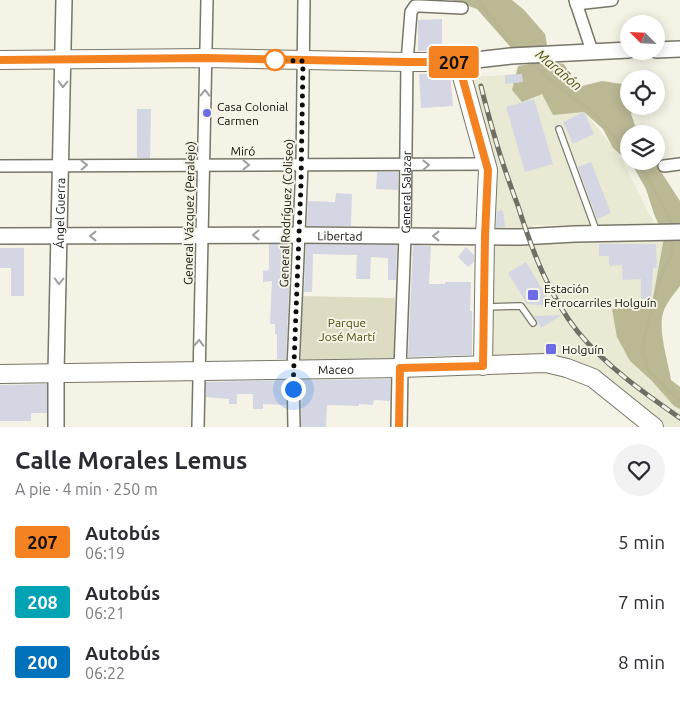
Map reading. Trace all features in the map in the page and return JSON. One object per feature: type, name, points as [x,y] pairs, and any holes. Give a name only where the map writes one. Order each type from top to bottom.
[{"type":"main road","points":[[0,60],[206,58],[458,62],[488,170],[483,366]]},
{"type":"main road","name":"Maceo","points":[[0,374],[400,368],[546,363],[567,368],[593,378],[654,427]]},
{"type":"street","name":"Ángel Guerra","points":[[56,427],[64,0]]},
{"type":"street","name":"General Vázquez (Peralejo)","points":[[198,427],[207,0]]},
{"type":"street","name":"General Rodríguez (Coliseo)","points":[[294,427],[293,369],[302,165],[304,0]]},
{"type":"street","points":[[592,51],[576,2],[612,0]]},
{"type":"street","name":"General Salazar","points":[[399,427],[405,236],[407,62],[411,12],[415,6],[462,8]]},
{"type":"street","points":[[665,50],[680,49]]},
{"type":"street","points":[[458,62],[511,56],[620,50]]},
{"type":"street","name":"Miró","points":[[0,166],[486,164]]},
{"type":"street","points":[[665,166],[680,164]]},
{"type":"street","name":"Libertad","points":[[0,236],[299,235],[520,237],[597,233],[680,232]]},
{"type":"lane","points":[[559,129],[597,233]]},
{"type":"lane","points":[[484,307],[521,306],[533,323]]},
{"type":"shaded area","points":[[452,0],[512,0],[524,10],[545,34],[547,45],[514,51],[477,9]]},
{"type":"shaded area","points":[[546,61],[564,64],[578,87],[602,81],[620,84],[620,115],[631,115],[635,125],[620,125],[620,154],[613,148],[603,129],[584,112],[553,115],[542,94],[522,102],[512,90],[518,66]]},
{"type":"shaded area","points":[[522,74],[584,112],[620,156],[620,170],[627,170],[655,226],[533,225],[539,241],[585,239],[663,241],[651,310],[617,337],[680,402],[680,427],[664,427],[595,372],[490,358],[492,168],[472,77]]},
{"type":"shaded area","points":[[635,170],[660,170],[680,201],[680,286],[664,309],[662,328],[671,380],[680,387],[680,409],[674,406],[652,381],[630,361],[617,337],[612,309],[641,306],[651,309],[664,237],[646,189]]},
{"type":"green space","name":"Parque José Martí","points":[[301,296],[395,298],[394,361],[300,360]]},
{"type":"building","points":[[442,19],[442,51],[418,51],[418,20]]},
{"type":"building","points":[[450,73],[453,106],[421,108],[419,74]]},
{"type":"building","points":[[522,74],[523,82],[505,84],[505,75]]},
{"type":"building","points":[[534,99],[553,164],[525,172],[506,107]]},
{"type":"building","points":[[137,109],[151,109],[150,158],[137,158]]},
{"type":"building","points":[[584,112],[594,134],[573,144],[563,122]]},
{"type":"building","points":[[591,162],[611,213],[597,219],[578,167]]},
{"type":"building","points":[[377,172],[398,172],[398,190],[376,189]]},
{"type":"building","points":[[336,193],[352,194],[351,226],[307,226],[308,201],[335,202]]},
{"type":"building","points":[[503,210],[505,227],[496,227],[497,211]]},
{"type":"building","points":[[269,244],[291,244],[286,359],[277,359],[275,324],[270,324],[272,281],[263,282],[263,271],[269,270]]},
{"type":"building","points":[[306,244],[397,245],[396,280],[388,280],[388,258],[371,257],[370,279],[356,279],[357,255],[313,254],[312,292],[304,292]]},
{"type":"building","points":[[599,244],[656,244],[657,268],[653,268],[651,305],[641,306],[641,279],[623,280],[622,265],[609,266],[609,256],[599,256]]},
{"type":"building","points":[[413,245],[431,246],[429,284],[471,282],[472,355],[408,357]]},
{"type":"building","points":[[466,247],[474,255],[474,262],[468,267],[458,257]]},
{"type":"building","points":[[0,248],[24,248],[24,296],[11,296],[11,268],[0,268]]},
{"type":"building","name":"Estación Ferrocarriles Holguín","points":[[526,262],[552,306],[527,304],[508,273]]},
{"type":"building","points":[[562,315],[541,328],[534,316]]},
{"type":"building","points":[[390,379],[390,401],[374,400],[373,405],[359,404],[359,406],[327,405],[326,427],[301,427],[302,380]]},
{"type":"building","points":[[286,380],[286,405],[263,404],[263,409],[253,409],[253,394],[237,394],[237,404],[229,404],[229,399],[206,397],[206,382]]},
{"type":"building","points":[[47,384],[47,413],[31,413],[31,421],[0,421],[0,385]]},
{"type":"waterway","name":"Marañón","points":[[478,0],[507,39],[518,50]]},
{"type":"waterway","name":"Marañón","points":[[530,61],[556,85],[594,113],[620,143]]},
{"type":"waterway","name":"Marañón","points":[[643,170],[674,227]]},
{"type":"waterway","name":"Marañón","points":[[673,235],[671,256],[660,277],[642,347],[648,370],[680,401]]},
{"type":"railway","points":[[481,86],[500,155],[529,239],[542,272],[558,303],[578,332],[613,368],[680,418]]},
{"type":"bus line","name":"207","points":[[0,60],[206,58],[458,62],[488,170],[483,366],[400,368],[399,427]]},
{"type":"place","name":"Casa Colonial Carmen","points":[[207,113]]},
{"type":"place","name":"Estación Ferrocarriles Holguín","points":[[533,295]]},
{"type":"place","name":"Holguín","points":[[551,349]]},
{"type":"route","points":[[275,60],[303,61],[301,183],[293,389]]}]
